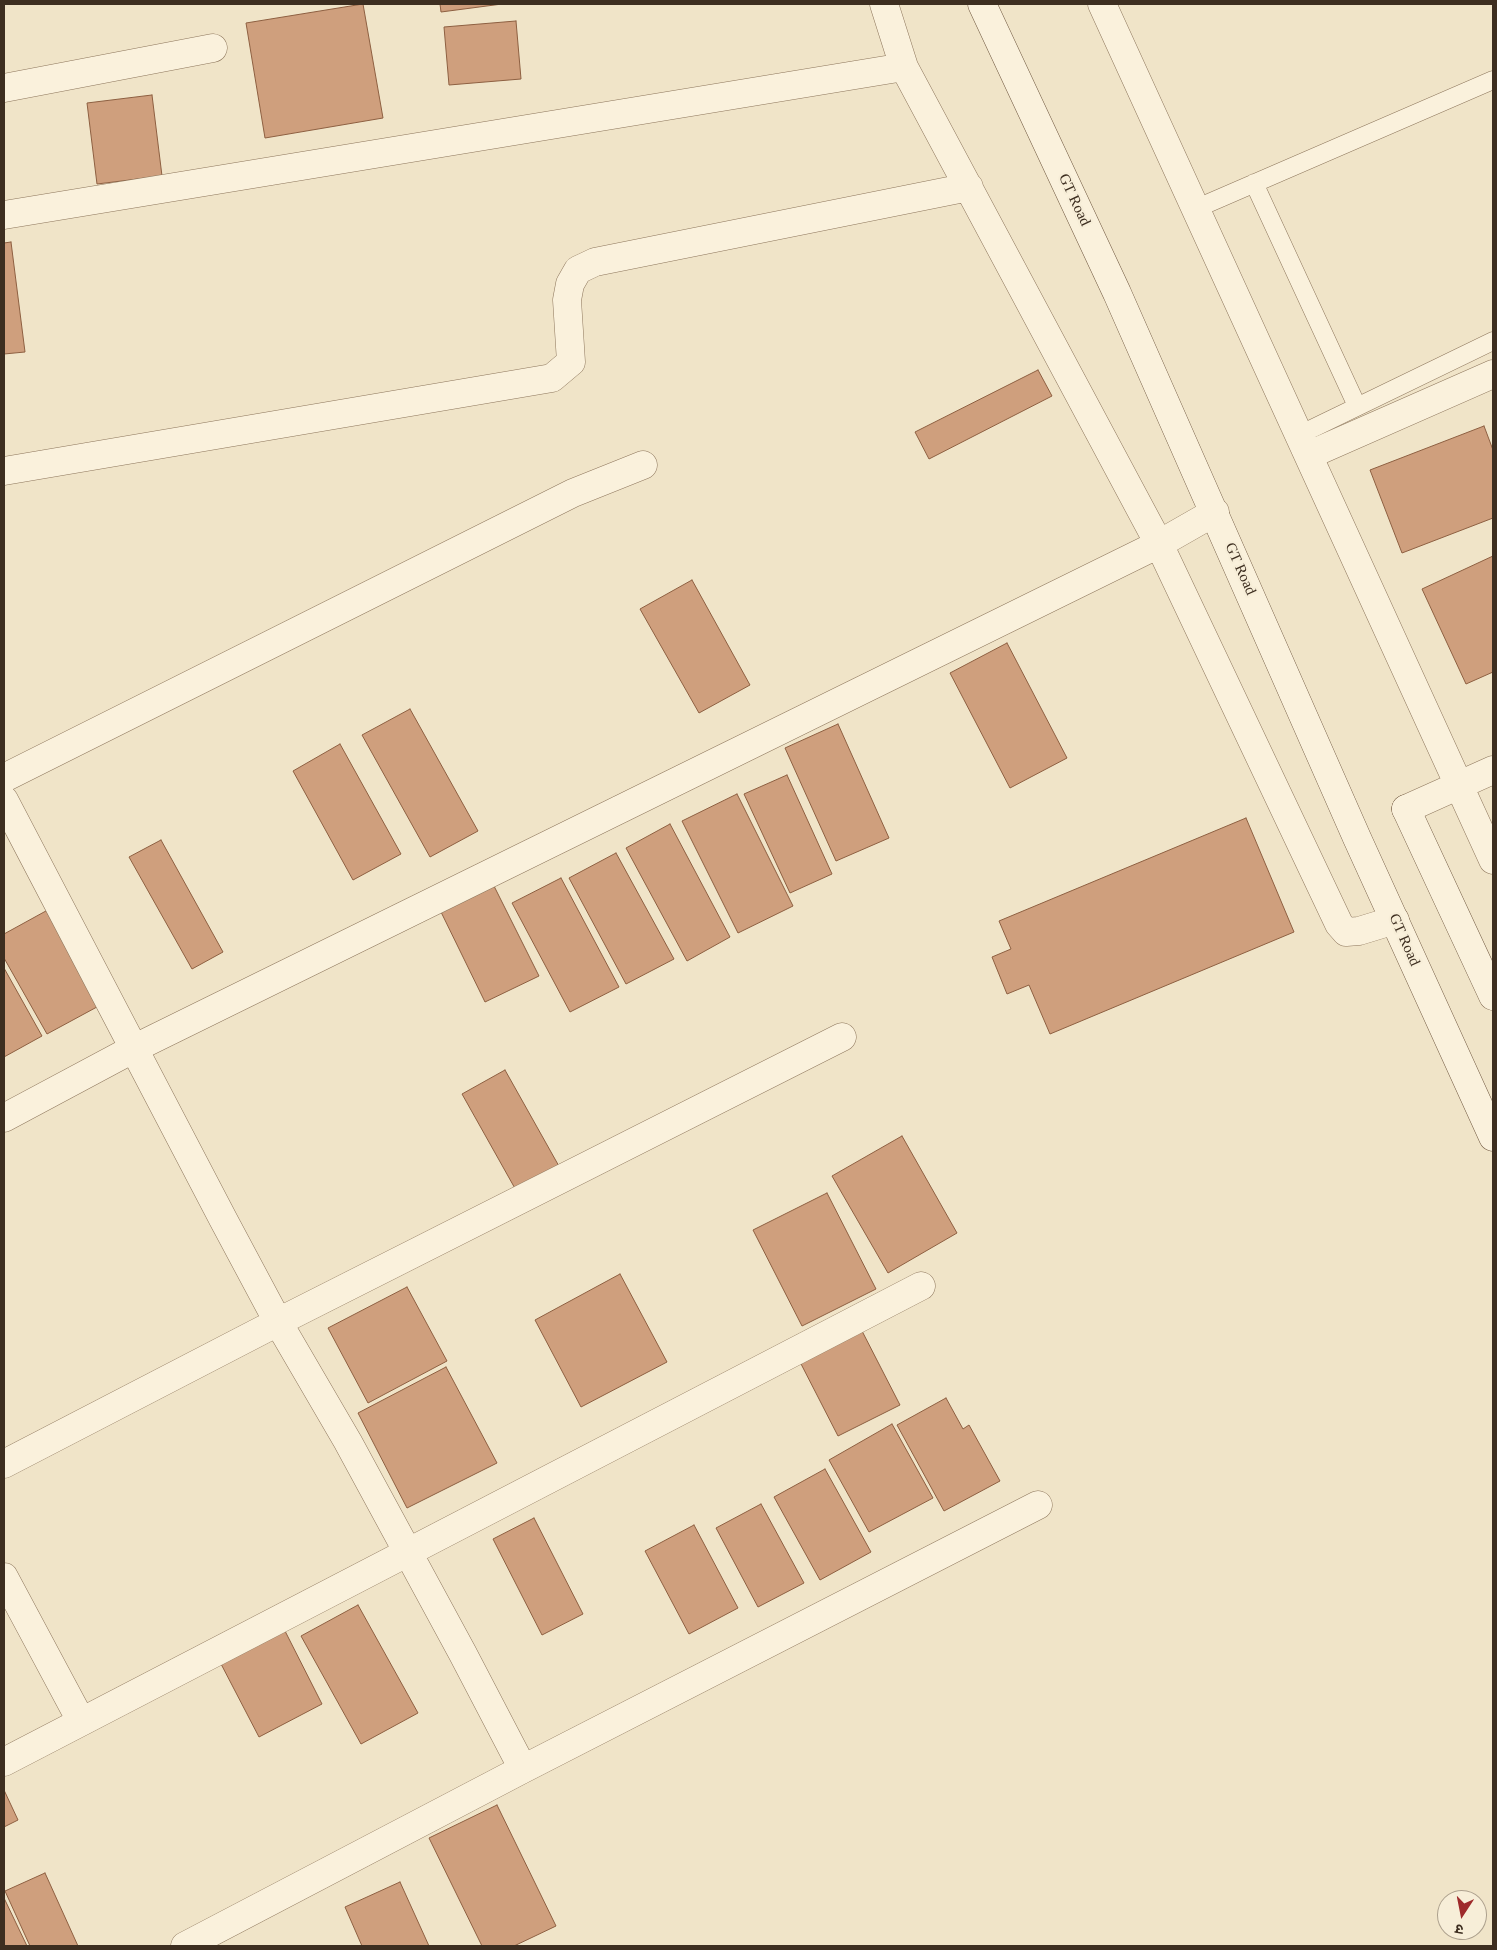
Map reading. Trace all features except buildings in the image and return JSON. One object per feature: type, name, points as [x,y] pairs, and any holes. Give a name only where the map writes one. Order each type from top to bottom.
[{"type":"street","points":[[884,4],[904,67],[1159,544],[1339,924],[1346,932],[1359,932],[1395,920]]},
{"type":"street","name":"GT Road","points":[[982,4],[1117,294],[1215,512],[1353,829],[1493,1137]]},
{"type":"street","points":[[1102,4],[1493,860]]},
{"type":"street","points":[[4,88],[213,48]]},
{"type":"street","points":[[4,215],[904,67]]},
{"type":"street","points":[[4,470],[552,378],[571,362],[567,300],[570,284],[578,270],[595,262],[968,187]]},
{"type":"street","points":[[1304,445],[1493,374]]},
{"type":"street","points":[[4,778],[564,498],[643,465]]},
{"type":"street","points":[[4,1118],[133,1049],[1159,544],[1215,512]]},
{"type":"street","points":[[1493,770],[1406,809],[1493,996]]},
{"type":"street","points":[[4,800],[133,1049],[278,1322],[348,1442],[523,1769]]},
{"type":"street","points":[[4,1464],[278,1322],[842,1036]]},
{"type":"street","points":[[4,1762],[921,1286]]},
{"type":"street","points":[[185,1946],[523,1769],[1038,1506]]},
{"type":"street","points":[[4,1577],[13,1615],[82,1721]]},
{"type":"lane","points":[[1195,208],[1493,80]]},
{"type":"lane","points":[[1254,183],[1357,406]]},
{"type":"lane","points":[[1304,445],[1357,406],[1493,341]]}]
